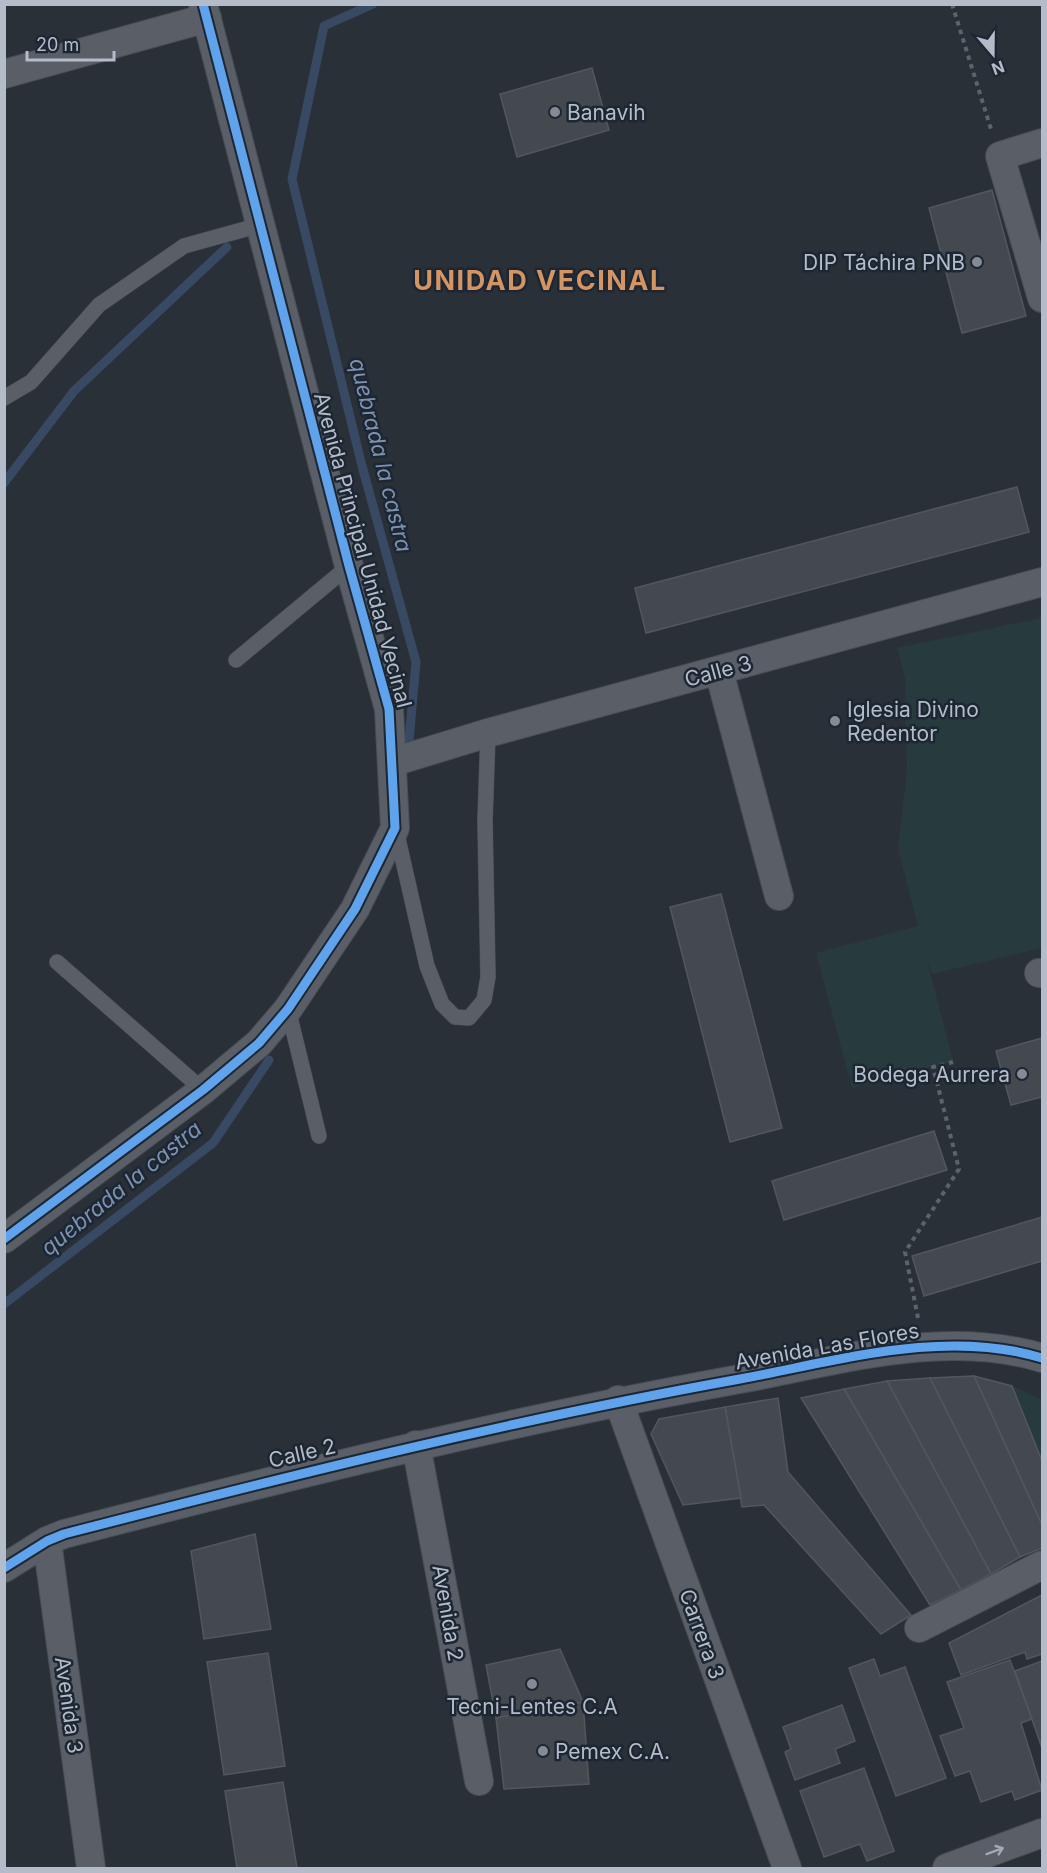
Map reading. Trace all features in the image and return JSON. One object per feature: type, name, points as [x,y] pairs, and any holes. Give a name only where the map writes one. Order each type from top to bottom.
[{"type":"street","points":[[4,74],[205,11]]},
{"type":"street","name":"Avenida Principal Unidad Vecinal","points":[[4,1239],[203,1090],[259,1043],[288,1009],[355,909],[395,828],[389,709],[348,566],[205,11]]},
{"type":"street","points":[[1042,143],[1000,156],[1042,298]]},
{"type":"street","name":"Calle 3","points":[[393,762],[488,733],[1042,582]]},
{"type":"street","points":[[719,671],[779,896]]},
{"type":"street","name":"Avenida Las Flores","points":[[618,1400],[923,1346],[1014,1349],[1042,1358]]},
{"type":"street","name":"Calle 2","points":[[4,1568],[46,1541],[64,1534],[262,1481],[618,1400]]},
{"type":"street","name":"Carrera 3","points":[[618,1400],[787,1869]]},
{"type":"street","name":"Avenida 2","points":[[416,1445],[479,1781]]},
{"type":"street","name":"Avenida 3","points":[[46,1541],[92,1869]]},
{"type":"street","points":[[919,1628],[1042,1565]]},
{"type":"street","points":[[947,1869],[1042,1833]]},
{"type":"lane","points":[[4,398],[31,382],[99,305],[184,246],[260,225]]},
{"type":"lane","points":[[236,660],[348,566]]},
{"type":"lane","points":[[395,828],[427,966],[442,1004],[455,1017],[469,1018],[484,1000],[488,977],[485,821],[488,733]]},
{"type":"lane","points":[[57,962],[203,1090]]},
{"type":"lane","points":[[288,1009],[319,1136]]},
{"type":"path","points":[[952,4],[1000,156]]},
{"type":"path","points":[[923,1346],[905,1252],[959,1169],[933,1067],[953,1062]]},
{"type":"green space","points":[[1041,618],[1042,948],[932,974],[927,960],[953,1061],[852,1088],[816,953],[918,926],[898,849],[907,770],[905,678],[897,648]]},
{"type":"green space","points":[[1012,1386],[1042,1400],[1042,1461]]},
{"type":"building","name":"Banavih","points":[[592,68],[609,130],[517,157],[500,94]]},
{"type":"building","name":"DIP Táchira PNB","points":[[992,190],[1026,316],[962,333],[929,208]]},
{"type":"building","points":[[1017,487],[1029,532],[646,633],[635,588]]},
{"type":"building","points":[[721,894],[782,1128],[730,1142],[670,907]]},
{"type":"building","name":"Bodega Aurrera","points":[[1042,1038],[1042,1097],[1011,1105],[996,1051]]},
{"type":"building","points":[[934,1131],[947,1170],[784,1220],[772,1181]]},
{"type":"building","points":[[1042,1217],[1042,1261],[924,1296],[912,1256]]},
{"type":"building","points":[[974,1376],[1012,1386],[1042,1461],[1042,1525]]},
{"type":"building","points":[[974,1376],[1042,1525],[1042,1548],[1020,1557],[930,1378]]},
{"type":"building","points":[[930,1378],[1020,1557],[991,1574],[887,1381]]},
{"type":"building","points":[[887,1381],[991,1574],[961,1590],[844,1389]]},
{"type":"building","points":[[844,1389],[961,1590],[930,1605],[801,1398]]},
{"type":"building","points":[[778,1398],[788,1472],[911,1615],[881,1634],[764,1505],[742,1507],[725,1407]]},
{"type":"building","points":[[725,1407],[741,1498],[683,1505],[651,1434],[659,1419]]},
{"type":"building","points":[[255,1534],[271,1629],[204,1639],[191,1551]]},
{"type":"building","points":[[1042,1595],[1042,1654],[1027,1659],[1025,1652],[961,1675],[949,1643]]},
{"type":"building","name":"Tecni-Lentes C.A","points":[[560,1649],[583,1702],[496,1718],[486,1665]]},
{"type":"building","points":[[268,1653],[285,1766],[224,1775],[207,1662]]},
{"type":"building","points":[[874,1659],[880,1676],[905,1667],[946,1778],[896,1796],[849,1668]]},
{"type":"building","points":[[1010,1660],[1032,1719],[1021,1723],[1042,1790],[1015,1800],[1012,1791],[981,1802],[970,1771],[955,1776],[940,1736],[964,1728],[947,1682]]},
{"type":"building","points":[[1042,1661],[1042,1748],[1015,1671]]},
{"type":"building","name":"Pemex C.A.","points":[[583,1702],[589,1784],[504,1789],[496,1718]]},
{"type":"building","points":[[842,1705],[855,1741],[835,1749],[840,1763],[795,1780],[785,1752],[791,1749],[783,1727]]},
{"type":"building","points":[[864,1768],[894,1851],[867,1861],[860,1844],[824,1857],[800,1791]]},
{"type":"building","points":[[283,1782],[297,1868],[237,1868],[225,1791]]},
{"type":"waterway","name":"quebrada la castra","points":[[373,4],[324,26],[292,179],[362,466],[416,662],[409,741]]},
{"type":"waterway","points":[[4,483],[74,391],[227,247]]},
{"type":"waterway","name":"quebrada la castra","points":[[4,1304],[213,1143],[269,1060]]},
{"type":"cycle path","points":[[4,1239],[203,1090],[259,1043],[288,1009],[355,909],[395,828],[389,709],[349,566],[203,4]]},
{"type":"cycle path","points":[[4,1568],[47,1541],[64,1534],[400,1450],[570,1412],[891,1350],[967,1346],[1005,1350],[1042,1358]]},
{"type":"place","name":"Banavih","points":[[555,112]]},
{"type":"place","name":"DIP Táchira PNB","points":[[977,262]]},
{"type":"place","name":"Iglesia Divino Redentor","points":[[835,721]]},
{"type":"place","name":"Bodega Aurrera","points":[[1022,1074]]},
{"type":"place","name":"Tecni-Lentes C.A","points":[[532,1684]]},
{"type":"place","name":"Pemex C.A.","points":[[543,1751]]},
{"type":"district","name":"UNIDAD VECINAL","points":[[540,280]]}]
